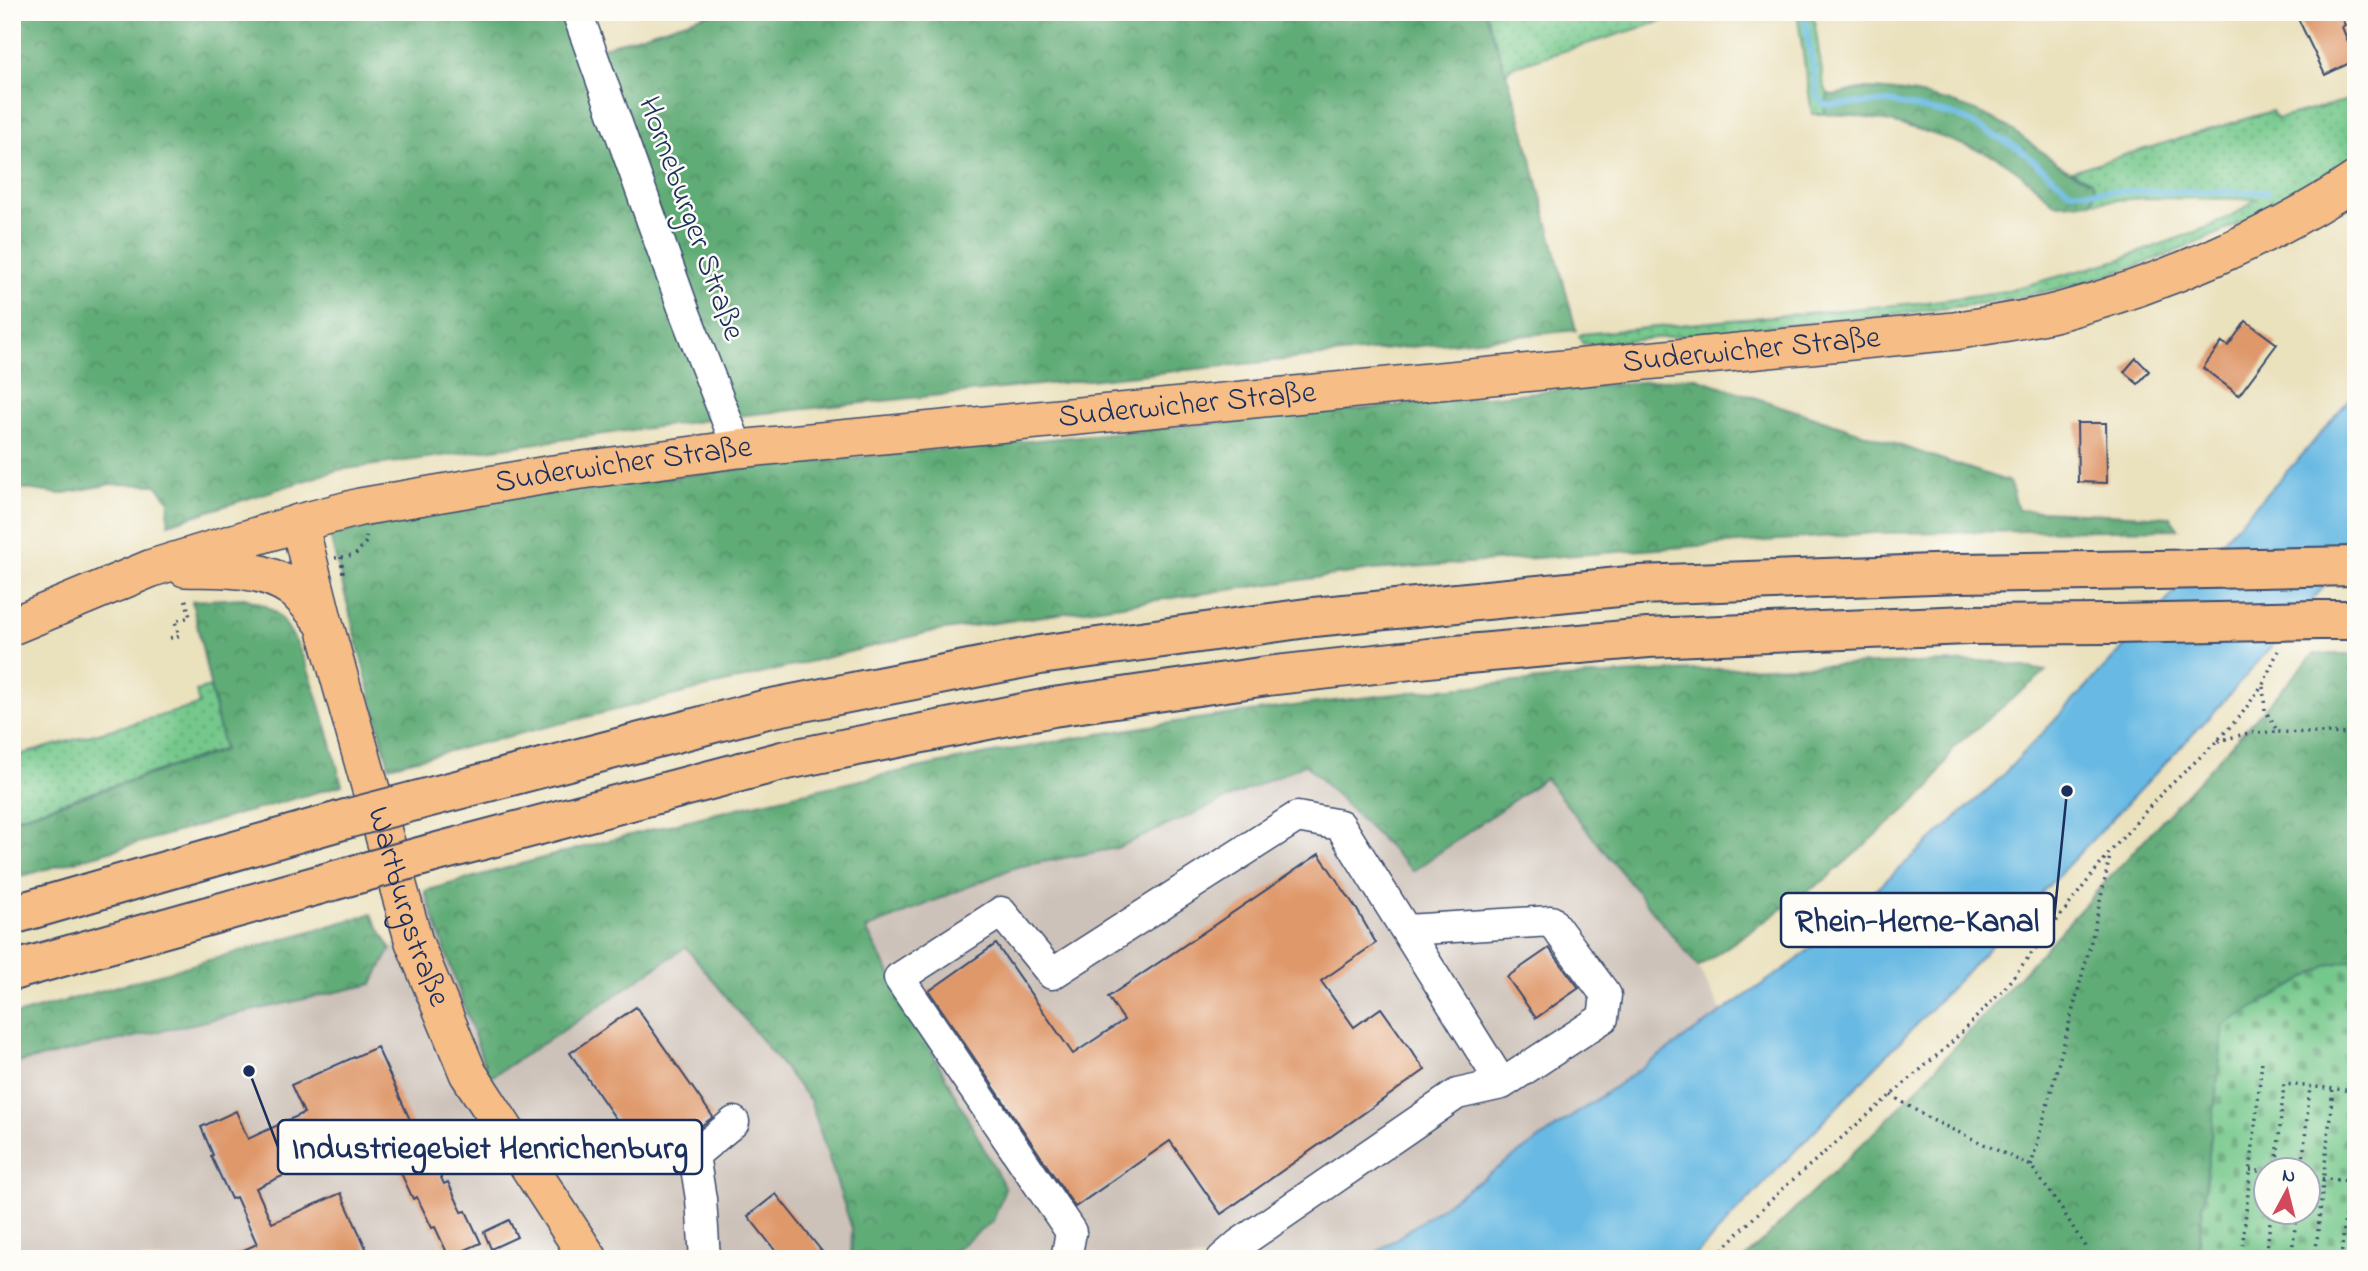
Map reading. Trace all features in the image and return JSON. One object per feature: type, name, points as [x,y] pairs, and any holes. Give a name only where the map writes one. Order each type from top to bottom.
[{"type":"highway","points":[[12,915],[415,800],[780,706],[1040,655],[1314,617],[1639,585],[1959,573],[2356,566]]},
{"type":"highway","points":[[12,971],[430,854],[782,761],[1053,707],[1267,676],[1456,654],[1648,638],[1968,625],[2338,620]]},
{"type":"main road","name":"Suderwicher Straße","points":[[12,626],[152,568],[299,523],[360,507],[553,474],[738,449],[1955,331],[2063,311],[2132,290],[2262,235],[2356,180]]},
{"type":"main road","name":"Wartburgstraße","points":[[299,523],[324,560],[324,623],[414,942],[468,1073],[589,1259]]},
{"type":"main road","points":[[152,568],[240,569],[255,572],[294,589],[324,623]]},
{"type":"street","name":"Horneburger Straße","points":[[577,12],[685,313],[738,449]]},
{"type":"street","points":[[1066,1259],[1071,1232],[899,978],[1001,912],[1052,974],[1297,817],[1340,825],[1502,1084]]},
{"type":"street","points":[[1222,1259],[1239,1244],[1457,1094],[1502,1084],[1603,1018],[1606,995],[1551,922],[1406,930]]},
{"type":"street","points":[[705,1259],[695,1155],[734,1122]]},
{"type":"path","points":[[324,560],[355,555],[367,541],[360,507]]},
{"type":"path","points":[[324,560],[343,580]]},
{"type":"path","points":[[170,638],[179,636],[175,621],[190,617],[183,592]]},
{"type":"path","points":[[1713,1259],[1782,1190],[1949,1045],[2003,990],[2110,852],[2160,795],[2241,715],[2263,684],[2265,710],[2278,732]]},
{"type":"path","points":[[2216,742],[2249,733],[2356,733]]},
{"type":"path","points":[[2031,1166],[2092,938],[2110,852]]},
{"type":"path","points":[[2241,1259],[2262,1061]]},
{"type":"path","points":[[2277,1156],[2284,1084],[2356,1091]]},
{"type":"path","points":[[2303,1156],[2310,1086]]},
{"type":"path","points":[[2315,1259],[2333,1088]]},
{"type":"path","points":[[1890,1094],[1930,1119],[2031,1166],[2061,1208],[2084,1245],[2089,1259]]},
{"type":"path","points":[[2341,1259],[2356,1102]]},
{"type":"path","points":[[2324,1179],[2356,1182]]},
{"type":"path","points":[[2266,1259],[2270,1226]]},
{"type":"path","points":[[2291,1259],[2295,1226]]},
{"type":"shaded area","points":[[1305,763],[1413,871],[1545,778],[1698,967],[1722,1013],[1367,1259],[943,1259],[993,1221],[865,929],[1016,867],[1117,848]]},
{"type":"shaded area","points":[[425,891],[489,1077],[558,1034],[686,947],[810,1100],[852,1229],[851,1259],[12,1259],[12,1064],[372,984]]},
{"type":"green space","points":[[12,12],[563,12],[579,55],[715,12],[1485,12],[1517,105],[1576,330],[745,415],[338,470],[168,524],[169,500],[156,485],[111,484],[60,494],[12,487]]},
{"type":"green space","points":[[1485,12],[1692,12],[1511,67],[1506,74]]},
{"type":"green space","points":[[1797,12],[1813,12],[1824,86],[1828,94],[1824,114],[1812,114]]},
{"type":"green space","points":[[1860,89],[1932,97],[1985,115],[2012,130],[2056,163],[2092,181],[2095,189],[2092,202],[2055,204],[2022,175],[1997,158],[1931,134],[1879,120],[1824,114],[1828,94]]},
{"type":"green space","points":[[2356,98],[2356,155],[2250,218],[2174,252],[2096,279],[2005,299],[1900,314],[1593,344],[1583,344],[1579,336],[1927,302],[2006,291],[2118,260],[2211,226],[2242,210],[2255,199],[2145,198],[2092,202],[2095,194],[2092,182],[2071,171],[2272,111],[2277,119]]},
{"type":"green space","points":[[1693,377],[2010,482],[2018,510],[2170,517],[2179,529],[1874,533],[1372,570],[930,632],[389,766],[330,536],[482,498],[778,465]]},
{"type":"green space","points":[[244,598],[269,608],[282,620],[294,638],[315,689],[342,785],[12,879],[12,820],[224,750],[192,601]]},
{"type":"green space","points":[[2314,654],[2356,654],[2356,959],[2329,965],[2224,1025],[2197,1259],[1744,1259],[1900,1107]]},
{"type":"green space","points":[[1990,661],[2046,671],[1955,746],[1930,788],[1826,879],[1698,967],[1545,778],[1413,871],[1305,764],[1117,848],[1016,867],[866,929],[1005,1188],[993,1221],[943,1259],[851,1259],[852,1229],[810,1100],[686,947],[489,1078],[425,891],[619,838],[815,790],[1012,749],[1211,717],[1392,694],[1574,677],[1732,668]]},
{"type":"green space","points":[[210,687],[224,749],[12,819],[12,757],[199,705],[196,691]]},
{"type":"green space","points":[[371,914],[391,949],[372,984],[12,1064],[12,1016]]},
{"type":"green space","points":[[2356,959],[2356,1259],[2197,1259],[2224,1025],[2329,965]]},
{"type":"water","points":[[2356,391],[2356,550],[2216,710],[1692,1259],[1367,1259],[1797,960],[1995,783],[2304,453]]},
{"type":"building","points":[[2295,12],[2338,12],[2356,60],[2325,75]]},
{"type":"building","points":[[2246,321],[2277,344],[2239,395],[2203,368],[2222,342],[2228,346]]},
{"type":"building","points":[[2136,358],[2149,371],[2138,384],[2124,372]]},
{"type":"building","points":[[2077,423],[2106,423],[2107,483],[2078,482]]},
{"type":"building","points":[[1319,854],[1376,943],[1321,981],[1354,1027],[1381,1008],[1425,1070],[1221,1214],[1170,1141],[1075,1207],[929,991],[996,944],[1073,1054],[1124,1020],[1108,997]]},
{"type":"building","points":[[1549,948],[1579,988],[1536,1018],[1507,977]]},
{"type":"building","points":[[636,1007],[713,1117],[648,1165],[570,1053]]},
{"type":"building","points":[[377,1047],[426,1155],[430,1154],[444,1184],[448,1182],[481,1243],[449,1257],[417,1197],[413,1199],[388,1145],[330,1171],[324,1157],[256,1188],[272,1223],[341,1193],[371,1259],[224,1259],[257,1244],[236,1197],[231,1199],[201,1127],[236,1111],[248,1139],[304,1113],[291,1085]]},
{"type":"building","points":[[776,1194],[828,1259],[782,1259],[748,1216]]},
{"type":"building","points":[[509,1220],[517,1237],[491,1249],[484,1232]]},
{"type":"waterway","points":[[1804,12],[1818,98],[1826,105],[1889,102],[1958,116],[2018,148],[2070,191],[2267,192]]},
{"type":"place","name":"Rhein-Herne-Kanal","points":[[2067,791]]},
{"type":"place","name":"Industriegebiet Henrichenburg","points":[[249,1071]]}]
